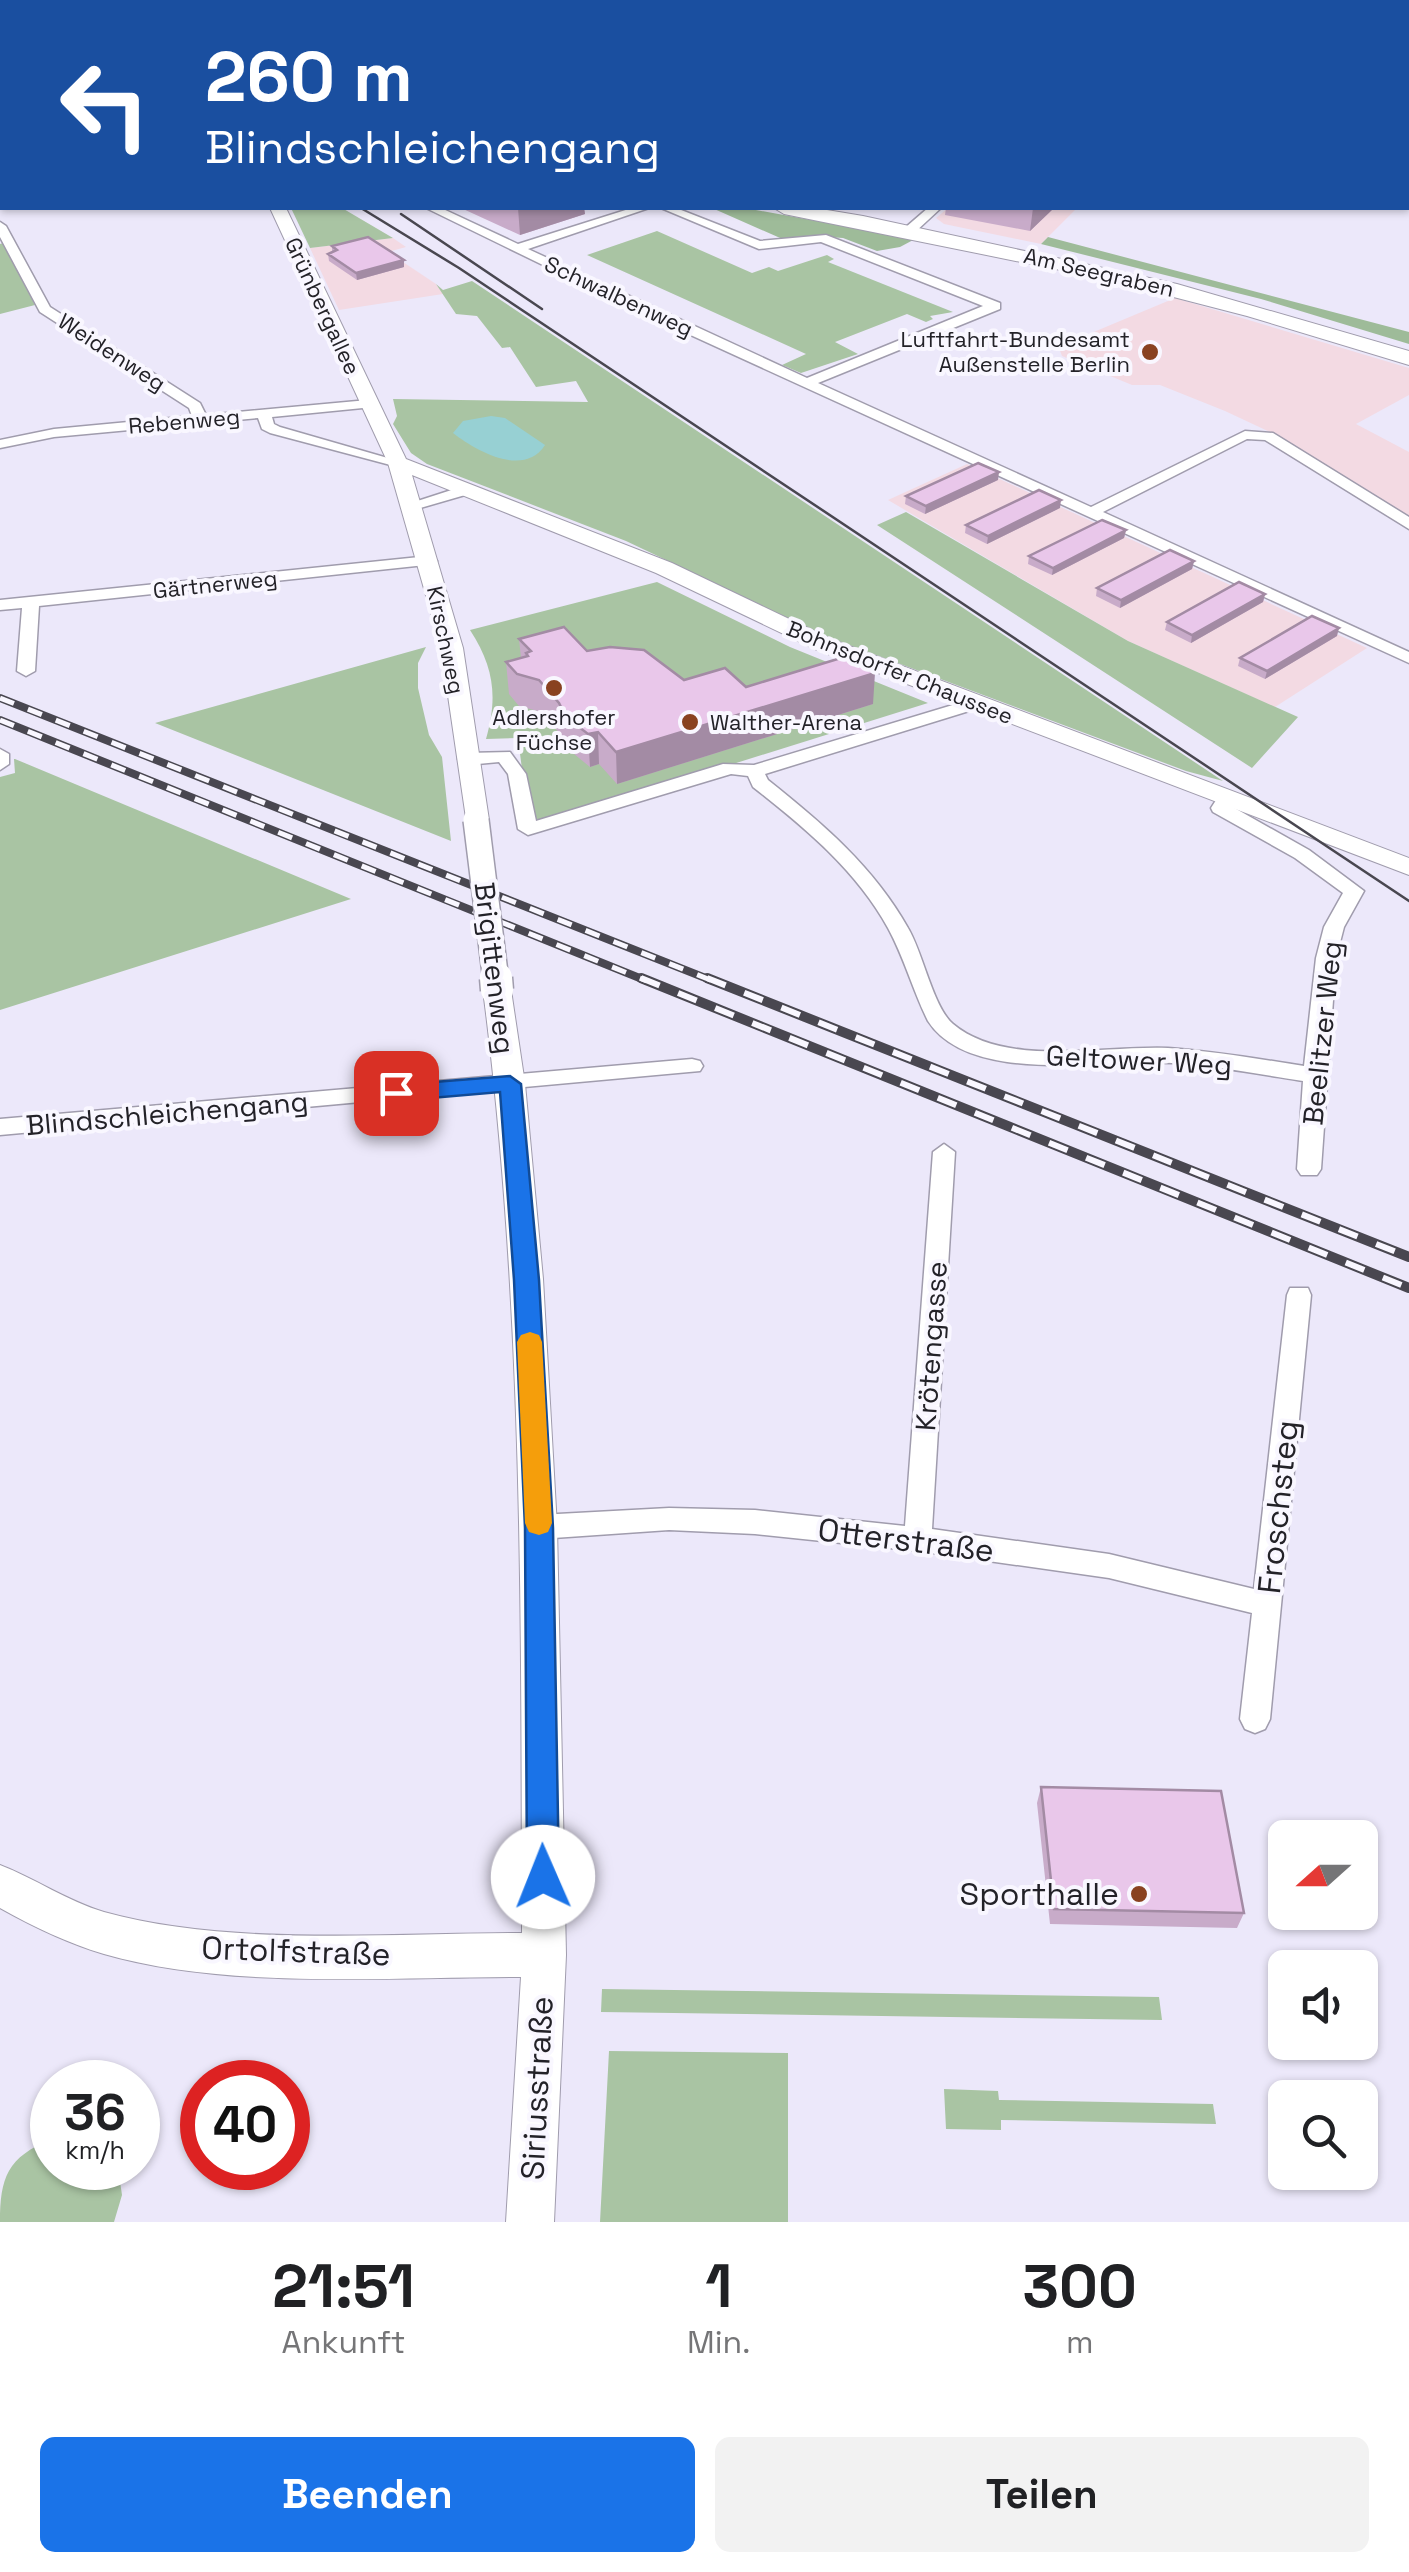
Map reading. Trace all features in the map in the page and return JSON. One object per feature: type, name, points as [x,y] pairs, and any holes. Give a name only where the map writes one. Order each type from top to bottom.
[{"type":"main road","name":"Am Seegraben","points":[[802,210],[907,222],[1173,289],[1409,358]]},
{"type":"main road","name":"Am Seegraben","points":[[838,210],[1185,285],[1409,350]]},
{"type":"street","name":"Grünbergallee","points":[[279,210],[368,404]]},
{"type":"street","name":"Schwalbenweg","points":[[436,210],[1409,658]]},
{"type":"street","points":[[516,249],[637,210]]},
{"type":"street","points":[[672,210],[759,245],[822,238],[995,306],[808,382]]},
{"type":"street","points":[[907,222],[931,210]]},
{"type":"street","name":"Weidenweg","points":[[2,234],[45,308],[196,406],[200,420]]},
{"type":"street","name":"Rebenweg","points":[[0,444],[54,433],[368,404]]},
{"type":"street","name":"Kirschweg","points":[[368,404],[398,463],[452,648],[476,820]]},
{"type":"street","points":[[264,414],[267,426],[275,430],[398,463]]},
{"type":"street","points":[[1092,512],[1245,435],[1262,434],[1409,524]]},
{"type":"street","name":"Bohnsdorfer Chaussee","points":[[398,463],[664,568],[823,644],[1409,867]]},
{"type":"street","points":[[410,506],[468,490]]},
{"type":"street","name":"Gärtnerweg","points":[[0,606],[429,562]]},
{"type":"street","points":[[26,671],[32,603]]},
{"type":"street","points":[[467,759],[504,756],[516,774],[528,829],[730,768],[755,771],[976,703]]},
{"type":"street","points":[[0,754],[1,764]]},
{"type":"street","name":"Geltower Weg","points":[[755,771],[760,783],[833,844],[874,892],[913,957],[940,1025],[965,1043],[1000,1053],[1149,1054],[1314,1075]]},
{"type":"street","name":"Beelitzer Weg","points":[[1227,798],[1220,808],[1233,818],[1302,854],[1354,891],[1334,927],[1326,958],[1314,1075],[1310,1169]]},
{"type":"street","name":"Brigittenweg","points":[[476,820],[510,1084],[527,1280],[539,1528],[544,1955]]},
{"type":"street","name":"Blindschleichengang","points":[[0,1127],[692,1066]]},
{"type":"street","name":"Krötengasse","points":[[918,1539],[944,1152]]},
{"type":"street","name":"Froschsteg","points":[[1254,1719],[1269,1605],[1298,1295]]},
{"type":"street","name":"Otterstraße","points":[[539,1528],[714,1519],[918,1539],[1109,1566],[1269,1605]]},
{"type":"street","name":"Ortolfstraße","points":[[0,1885],[60,1918],[108,1934],[236,1955],[544,1955]]},
{"type":"street","name":"Siriusstraße","points":[[530,2222],[544,1955]]},
{"type":"shaded area","points":[[292,210],[345,210],[393,238],[310,248]]},
{"type":"shaded area","points":[[717,210],[756,210],[915,239],[900,247],[877,251],[843,238],[813,236],[787,241]]},
{"type":"shaded area","points":[[946,210],[1075,210],[1041,244],[944,224],[936,218]]},
{"type":"shaded area","points":[[657,231],[752,273],[769,267],[778,271],[827,255],[834,259],[828,262],[953,312],[930,316],[933,319],[926,322],[907,314],[835,342],[858,354],[801,373],[782,365],[806,354],[587,255]]},
{"type":"shaded area","points":[[1048,237],[1409,332],[1409,344],[1261,299],[1041,244]]},
{"type":"shaded area","points":[[393,238],[406,247],[388,252],[436,284],[443,294],[339,310],[310,248]]},
{"type":"shaded area","points":[[3,243],[35,305],[0,314],[0,244]]},
{"type":"shaded area","points":[[472,281],[1223,781],[1186,771],[828,637],[626,541],[427,464],[411,453],[393,424],[397,416],[393,399],[588,402],[576,381],[536,387],[510,347],[502,348],[477,316],[456,314],[436,284],[443,290]]},
{"type":"shaded area","points":[[1175,298],[1409,368],[1409,395],[1356,424],[1409,452],[1409,518],[1272,433],[1225,411],[1160,385],[1132,385],[1062,356],[1059,348],[1065,344]]},
{"type":"shaded area","points":[[505,418],[545,445],[536,455],[513,460],[487,453],[453,433],[463,421]]},
{"type":"shaded area","points":[[967,464],[1367,648],[1275,707],[1128,641],[888,500]]},
{"type":"shaded area","points":[[906,512],[1128,641],[1298,717],[1252,768],[877,525]]},
{"type":"shaded area","points":[[657,582],[790,647],[928,703],[554,820],[538,820],[527,808],[518,738],[486,739],[493,696],[489,670],[470,630]]},
{"type":"shaded area","points":[[426,647],[418,663],[418,688],[429,735],[442,757],[451,841],[155,723]]},
{"type":"shaded area","points":[[14,759],[351,899],[0,1010],[0,777],[15,773]]},
{"type":"shaded area","points":[[602,1989],[1159,1997],[1162,2020],[601,2012]]},
{"type":"shaded area","points":[[609,2051],[788,2053],[788,2222],[600,2222]]},
{"type":"shaded area","points":[[944,2089],[998,2091],[999,2100],[1213,2104],[1216,2124],[1001,2120],[1001,2130],[946,2129]]},
{"type":"shaded area","points":[[30,2150],[30,2190],[121,2190],[114,2222],[0,2222],[5,2181]]},
{"type":"building","points":[[368,237],[404,260],[356,273],[328,254],[337,250],[332,246]]},
{"type":"building","points":[[978,463],[999,472],[926,506],[906,496]]},
{"type":"building","points":[[1039,490],[1061,500],[988,536],[966,525]]},
{"type":"building","points":[[1102,520],[1126,530],[1053,568],[1029,556]]},
{"type":"building","points":[[1170,550],[1194,561],[1121,600],[1097,588]]},
{"type":"building","points":[[1239,582],[1265,594],[1192,635],[1167,622]]},
{"type":"building","points":[[1312,616],[1339,628],[1267,671],[1240,658]]},
{"type":"building","points":[[564,627],[587,651],[610,647],[644,650],[684,680],[725,668],[746,687],[854,654],[875,673],[616,752],[598,732],[588,734],[566,717],[539,680],[517,674],[506,662],[528,656],[526,653],[531,651],[519,639]]},
{"type":"building","name":"Sporthalle","points":[[1041,1787],[1221,1791],[1244,1913],[1054,1909]]},
{"type":"tram line","points":[[364,210],[459,268],[1409,901]]},
{"type":"tram line","points":[[401,214],[542,309]]},
{"type":"railway","points":[[0,698],[713,981]]},
{"type":"railway","points":[[0,720],[647,981]]},
{"type":"railway","points":[[641,978],[1409,1288]]},
{"type":"railway","points":[[707,978],[1409,1257]]},
{"type":"slow traffic","points":[[530,1342],[539,1523]]},
{"type":"place","name":"Luftfahrt-Bundesamt Außenstelle Berlin","points":[[1150,352]]},
{"type":"place","name":"Adlershofer Füchse","points":[[554,688]]},
{"type":"place","name":"Walther-Arena","points":[[690,722]]},
{"type":"place","name":"Sporthalle","points":[[1139,1894]]},
{"type":"route","points":[[396,1093],[510,1084],[527,1280],[539,1528],[543,1877]]}]
